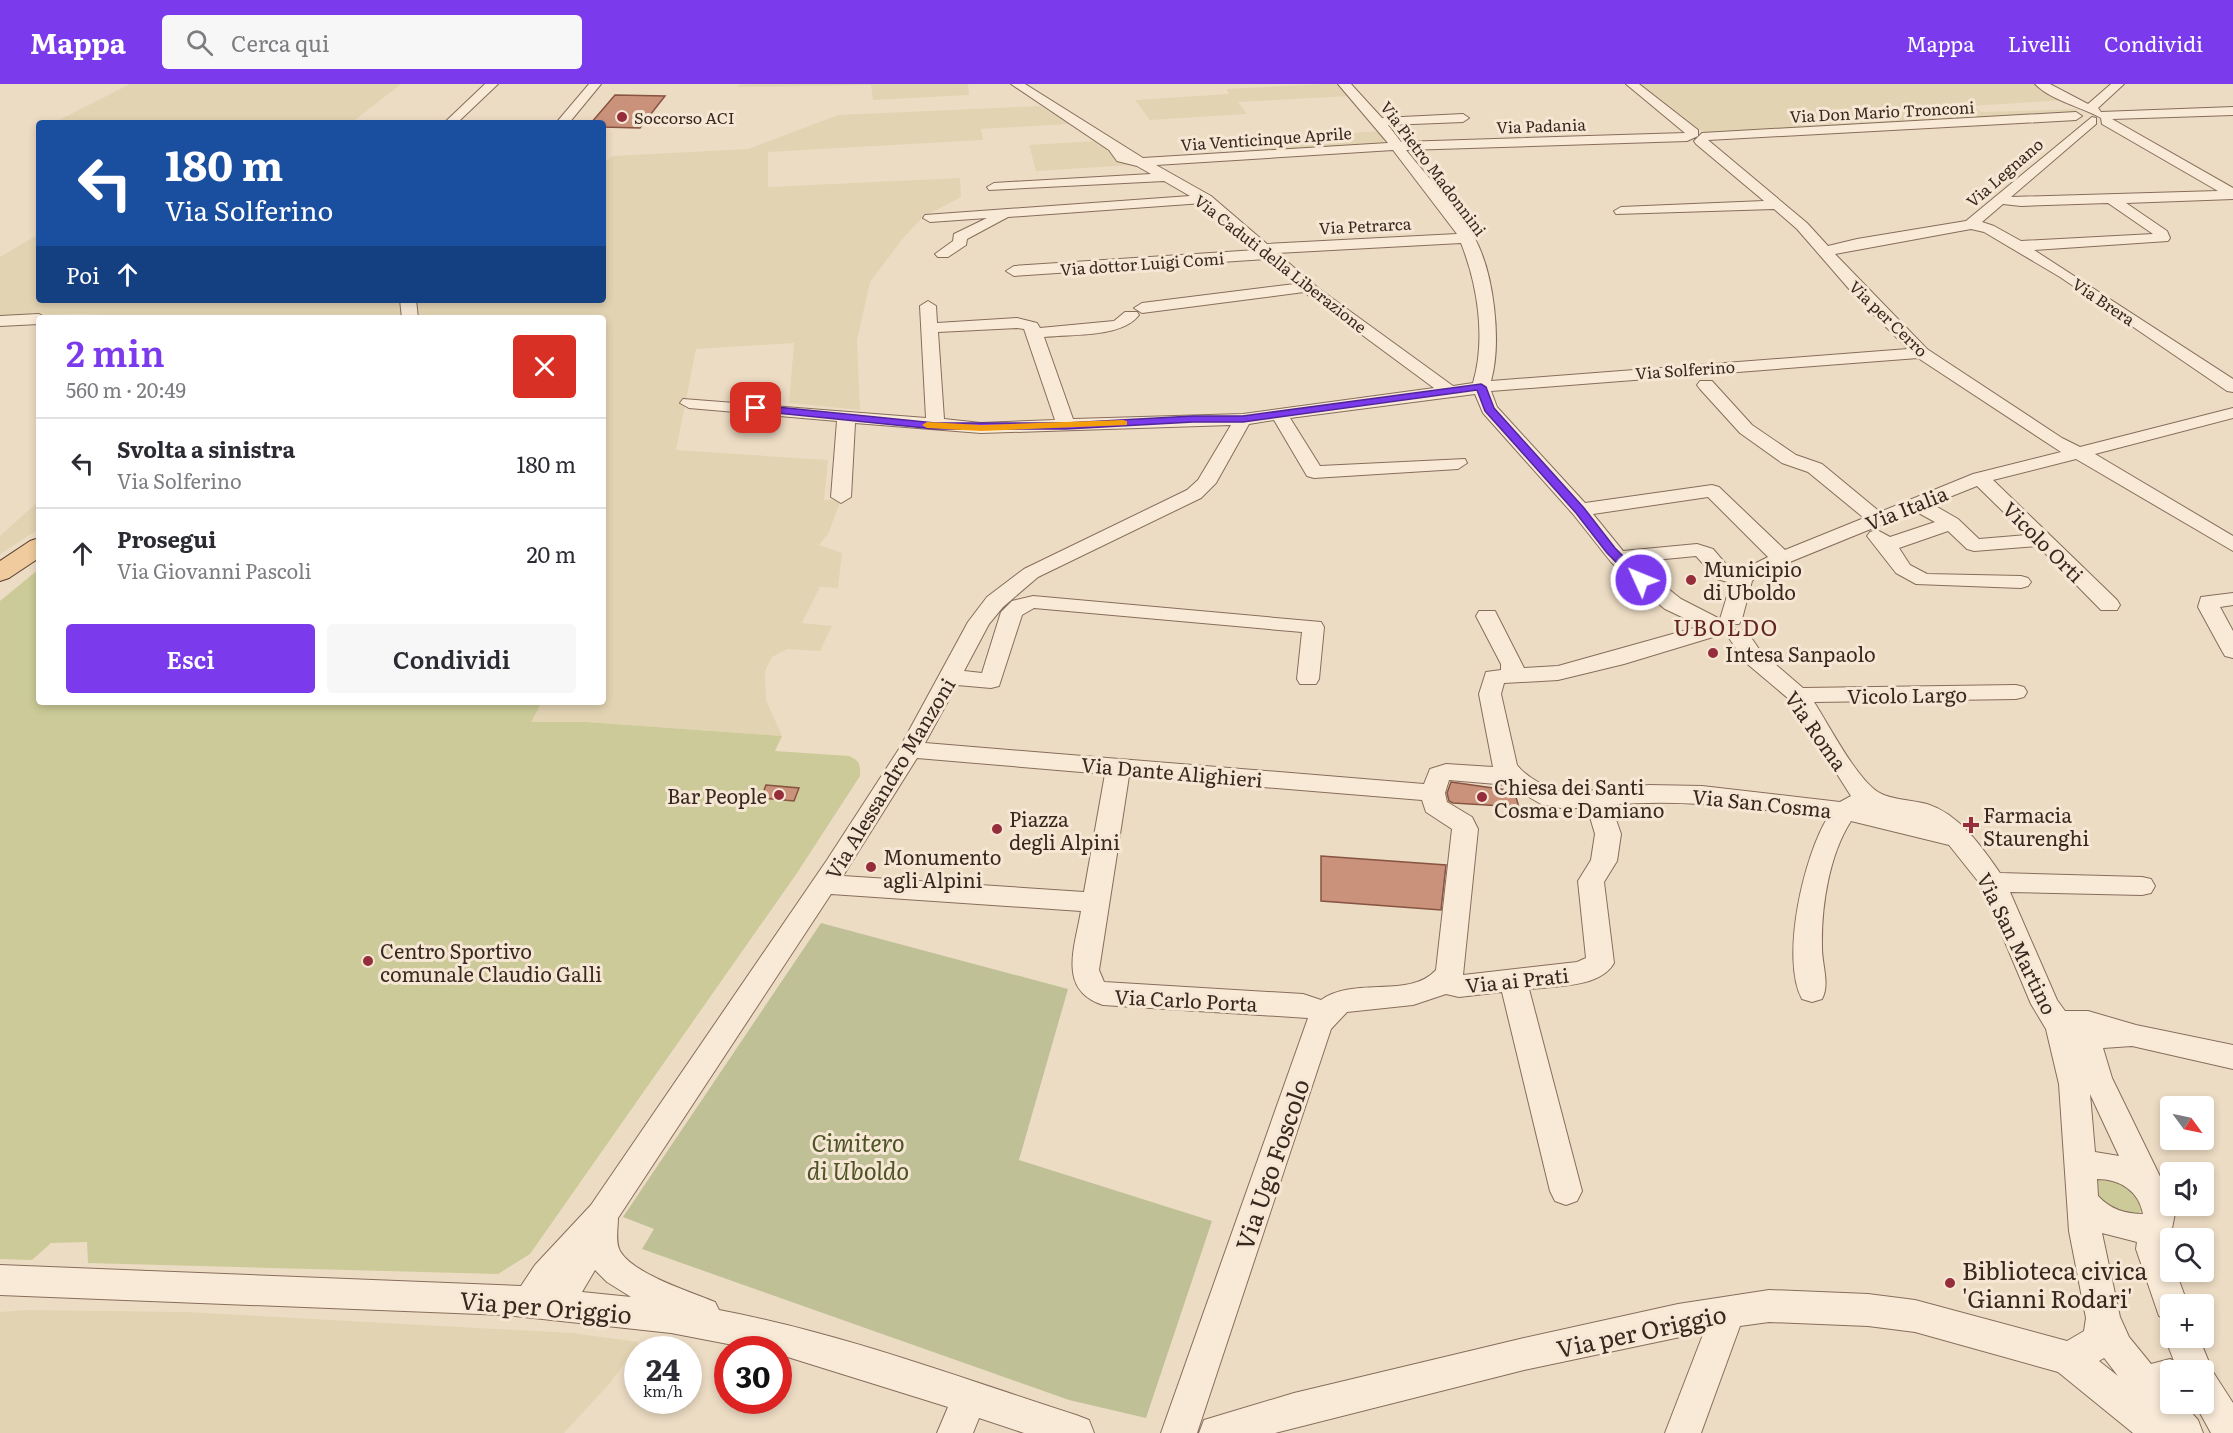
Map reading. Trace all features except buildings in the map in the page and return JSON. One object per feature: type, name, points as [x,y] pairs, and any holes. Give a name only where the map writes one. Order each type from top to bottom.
[{"type":"main road","points":[[0,573],[36,548]]},
{"type":"street","points":[[453,120],[492,84]]},
{"type":"street","points":[[565,120],[595,84]]},
{"type":"street","name":"Via Caduti della Liberazione","points":[[1017,84],[1114,147],[1122,158],[1139,162],[1206,199],[1308,287],[1449,390]]},
{"type":"street","name":"Via Pietro Madonnini","points":[[1344,84],[1378,122],[1467,238],[1482,283],[1486,314],[1486,374],[1481,387]]},
{"type":"street","name":"Via per Cerro","points":[[1632,84],[1802,226],[1824,252],[1922,353],[2056,442],[2233,545]]},
{"type":"street","points":[[2041,84],[2233,195]]},
{"type":"street","name":"Via Legnano","points":[[1824,252],[1857,243],[1955,229],[1971,224],[2002,200],[2094,116],[2092,107],[2118,84]]},
{"type":"street","name":"Via Don Mario Tronconi","points":[[1697,137],[2233,111]]},
{"type":"street","points":[[1378,122],[1464,118]]},
{"type":"street","name":"Via Padania","points":[[1395,146],[1697,137]]},
{"type":"street","name":"Via Venticinque Aprile","points":[[1139,162],[1395,146]]},
{"type":"street","points":[[994,187],[1164,177]]},
{"type":"street","points":[[2002,200],[2021,202],[2233,195]]},
{"type":"street","points":[[930,218],[960,208],[1011,212],[1206,199]]},
{"type":"street","points":[[2018,246],[2163,238],[2162,234],[2111,199]]},
{"type":"street","points":[[1621,211],[1778,205]]},
{"type":"street","points":[[944,254],[961,242],[959,237],[1011,212]]},
{"type":"street","name":"Via Brera","points":[[1971,224],[1989,230],[2018,246],[2233,387]]},
{"type":"street","name":"Via Petrarca","points":[[1267,251],[1467,238]]},
{"type":"street","name":"Via dottor Luigi Comi","points":[[1014,271],[1267,251]]},
{"type":"street","name":"Via dottor Luigi Comi","points":[[1034,333],[1118,326],[1137,311],[1308,287]]},
{"type":"street","points":[[928,306],[935,426]]},
{"type":"street","points":[[0,321],[36,319]]},
{"type":"street","points":[[929,328],[1021,323],[1030,326],[1052,377],[1066,426]]},
{"type":"street","name":"Via Solferino","points":[[689,403],[935,426],[1066,426],[1193,419],[1243,419],[1449,390],[1634,372],[1922,353]]},
{"type":"street","points":[[1706,385],[1746,429],[1789,459],[1815,468],[1870,521],[1903,568],[1923,580],[2021,582]]},
{"type":"street","points":[[1481,387],[1489,409],[1580,510],[1618,558],[1641,580],[1673,604],[1724,627]]},
{"type":"street","name":"Via Italia","points":[[1742,579],[1751,571],[1781,558],[1980,478],[2233,413]]},
{"type":"street","points":[[1279,414],[1314,472],[1458,463]]},
{"type":"street","points":[[841,497],[846,416]]},
{"type":"street","name":"Via Alessandro Manzoni","points":[[538,1303],[558,1296],[578,1270],[602,1215],[825,884],[910,750],[979,622],[995,602],[1031,573],[1194,494],[1206,483],[1243,419]]},
{"type":"street","points":[[1695,473],[1781,558]]},
{"type":"street","name":"Vicolo Orti","points":[[1980,478],[2109,605]]},
{"type":"street","points":[[1580,510],[1712,491]]},
{"type":"street","points":[[1915,503],[1951,523],[1974,545],[2043,540]]},
{"type":"street","points":[[1887,545],[1951,523]]},
{"type":"street","points":[[1618,558],[1697,550],[1706,553],[1724,575],[1742,579],[1724,627]]},
{"type":"street","points":[[2233,599],[2209,602],[2209,607],[2233,651]]},
{"type":"street","points":[[950,677],[990,681],[1012,612],[1020,606],[1033,602],[1313,627],[1308,679]]},
{"type":"street","points":[[1487,616],[1512,664],[1513,676]]},
{"type":"street","points":[[1514,777],[1505,767],[1490,694],[1494,677],[1558,672],[1616,659],[1724,627]]},
{"type":"street","name":"Via Roma","points":[[1724,627],[1753,657],[1798,695],[1857,788],[1871,799]]},
{"type":"street","name":"Vicolo Largo","points":[[1798,695],[2016,693]]},
{"type":"street","name":"Via Dante Alighieri","points":[[910,750],[1433,793]]},
{"type":"street","name":"Via Carlo Porta","points":[[1118,766],[1085,970],[1093,989],[1103,994],[1303,1005],[1326,1013]]},
{"type":"street","points":[[1326,1013],[1336,1004],[1351,1000],[1430,990],[1444,983],[1452,962],[1465,829],[1460,821],[1438,810],[1433,793],[1439,775],[1446,772],[1514,777]]},
{"type":"street","name":"Via San Cosma","points":[[1514,777],[1557,800],[1597,800],[1649,793],[1702,794],[1847,811],[1942,836],[1954,836]]},
{"type":"street","points":[[1812,992],[1808,942],[1818,873],[1829,840],[1847,811],[1852,805],[1871,799]]},
{"type":"street","name":"Via San Martino","points":[[1871,799],[1931,815],[1954,836],[1993,882],[2040,993],[2058,1024],[2089,1058],[2150,1189],[2158,1213],[2152,1249],[2167,1294]]},
{"type":"street","name":"Via ai Prati","points":[[1444,983],[1459,986],[1582,972],[1600,963],[1591,881],[1604,861],[1608,834],[1597,800]]},
{"type":"street","points":[[1993,882],[2142,886]]},
{"type":"street","points":[[825,884],[1096,902]]},
{"type":"street","points":[[1513,980],[1566,1191]]},
{"type":"street","name":"Via Ugo Foscolo","points":[[1179,1433],[1317,1029],[1326,1013]]},
{"type":"street","name":"Via San Martino","points":[[2058,1024],[2085,1021],[2108,1025],[2132,1035]]},
{"type":"street","name":"Via San Martino","points":[[2058,1024],[2074,1084],[2085,1231],[2103,1318],[2117,1348],[2160,1360]]},
{"type":"street","points":[[2089,1058],[2088,1039],[2132,1035],[2233,1057]]},
{"type":"street","points":[[2081,1170],[2090,1165],[2129,1172],[2150,1189]]},
{"type":"street","points":[[2083,1202],[2092,1212],[2110,1221],[2140,1228],[2156,1227]]},
{"type":"street","points":[[602,1215],[602,1247],[609,1263],[627,1278],[736,1329]]},
{"type":"street","name":"Via per Origgio","points":[[0,1280],[538,1303],[671,1317],[786,1340],[1076,1433]]},
{"type":"street","name":"Via per Origgio","points":[[1217,1433],[1294,1410],[1513,1357],[1728,1311],[1769,1306],[1818,1307],[1903,1315],[1959,1327],[2068,1358],[2097,1379],[2161,1433]]},
{"type":"street","points":[[1683,1433],[1728,1311]]},
{"type":"street","points":[[2068,1358],[2097,1345],[2101,1338],[2103,1318]]},
{"type":"street","points":[[2097,1379],[2160,1368]]},
{"type":"street","points":[[955,1433],[970,1398]]},
{"type":"street","points":[[2214,1400],[2228,1422]]},
{"type":"street","name":"Via San Martino","points":[[2183,1414],[2185,1433]]},
{"type":"shaded area","points":[[130,84],[401,84],[355,120],[59,120]]},
{"type":"shaded area","points":[[740,84],[968,84],[969,95],[873,100],[871,85],[737,87]]},
{"type":"shaded area","points":[[1338,84],[1351,96],[1238,102],[1247,114],[1150,120],[1135,100],[1229,94],[1226,89]]},
{"type":"shaded area","points":[[1639,84],[2035,84],[2067,100],[1972,106],[1982,112],[2080,109],[2067,114],[1716,133],[1704,132],[1691,125]]},
{"type":"shaded area","points":[[1040,106],[1070,124],[981,129],[983,140],[768,152],[768,187],[960,178],[961,197],[923,217],[904,237],[870,282],[857,340],[860,410],[789,403],[794,343],[696,349],[676,450],[828,460],[824,500],[841,500],[828,534],[819,545],[842,553],[838,588],[820,587],[802,623],[832,626],[820,651],[787,649],[772,657],[765,671],[766,700],[782,736],[586,722],[530,722],[540,705],[606,705],[606,315],[78,314],[0,316],[0,257],[36,236],[36,303],[606,303],[606,161],[613,156],[748,149],[838,115]]},
{"type":"shaded area","points":[[1381,131],[1386,139],[1381,144],[1266,151],[1258,139]]},
{"type":"shaded area","points":[[1097,141],[1117,159],[1133,165],[1036,171],[1029,145]]},
{"type":"shaded area","points":[[36,504],[36,531],[0,554],[0,536]]},
{"type":"shaded area","name":"Centro Sportivo comunale Claudio Galli","points":[[36,571],[36,705],[540,705],[531,722],[586,722],[782,736],[775,751],[849,756],[859,763],[860,776],[797,873],[530,1254],[498,1274],[88,1263],[87,1242],[51,1243],[32,1260],[0,1259],[0,601]]},
{"type":"shaded area","points":[[2101,1177],[2125,1182],[2143,1207],[2139,1213],[2133,1216],[2120,1214],[2095,1197],[2096,1180]]},
{"type":"shaded area","points":[[26,1310],[186,1312],[572,1333],[624,1340],[624,1363],[611,1382],[564,1433],[0,1433],[0,1312]]},
{"type":"green space","name":"Cimitero di Uboldo","points":[[821,923],[1068,989],[1019,1160],[1212,1221],[1146,1418],[1069,1400],[642,1249],[654,1229],[623,1217]]},
{"type":"slow traffic","points":[[927,425],[981,428],[1123,423]]},
{"type":"place","name":"Soccorso ACI","points":[[622,117]]},
{"type":"place","name":"Municipio di Uboldo","points":[[1691,580]]},
{"type":"place","name":"Intesa Sanpaolo","points":[[1713,653]]},
{"type":"place","name":"Bar People","points":[[779,795]]},
{"type":"place","name":"Chiesa dei Santi Cosma e Damiano","points":[[1482,797]]},
{"type":"place","name":"Farmacia Staurenghi","points":[[1971,825]]},
{"type":"place","name":"Piazza degli Alpini","points":[[997,829]]},
{"type":"place","name":"Monumento agli Alpini","points":[[871,867]]},
{"type":"place","name":"Centro Sportivo comunale Claudio Galli","points":[[368,961]]},
{"type":"place","name":"Biblioteca civica 'Gianni Rodari'","points":[[1950,1283]]},
{"type":"district","name":"UBOLDO","points":[[1726,626]]},
{"type":"route","points":[[756,408],[935,426],[981,428],[1066,426],[1193,419],[1243,419],[1481,387],[1489,409],[1580,510],[1618,558],[1641,580]]}]
